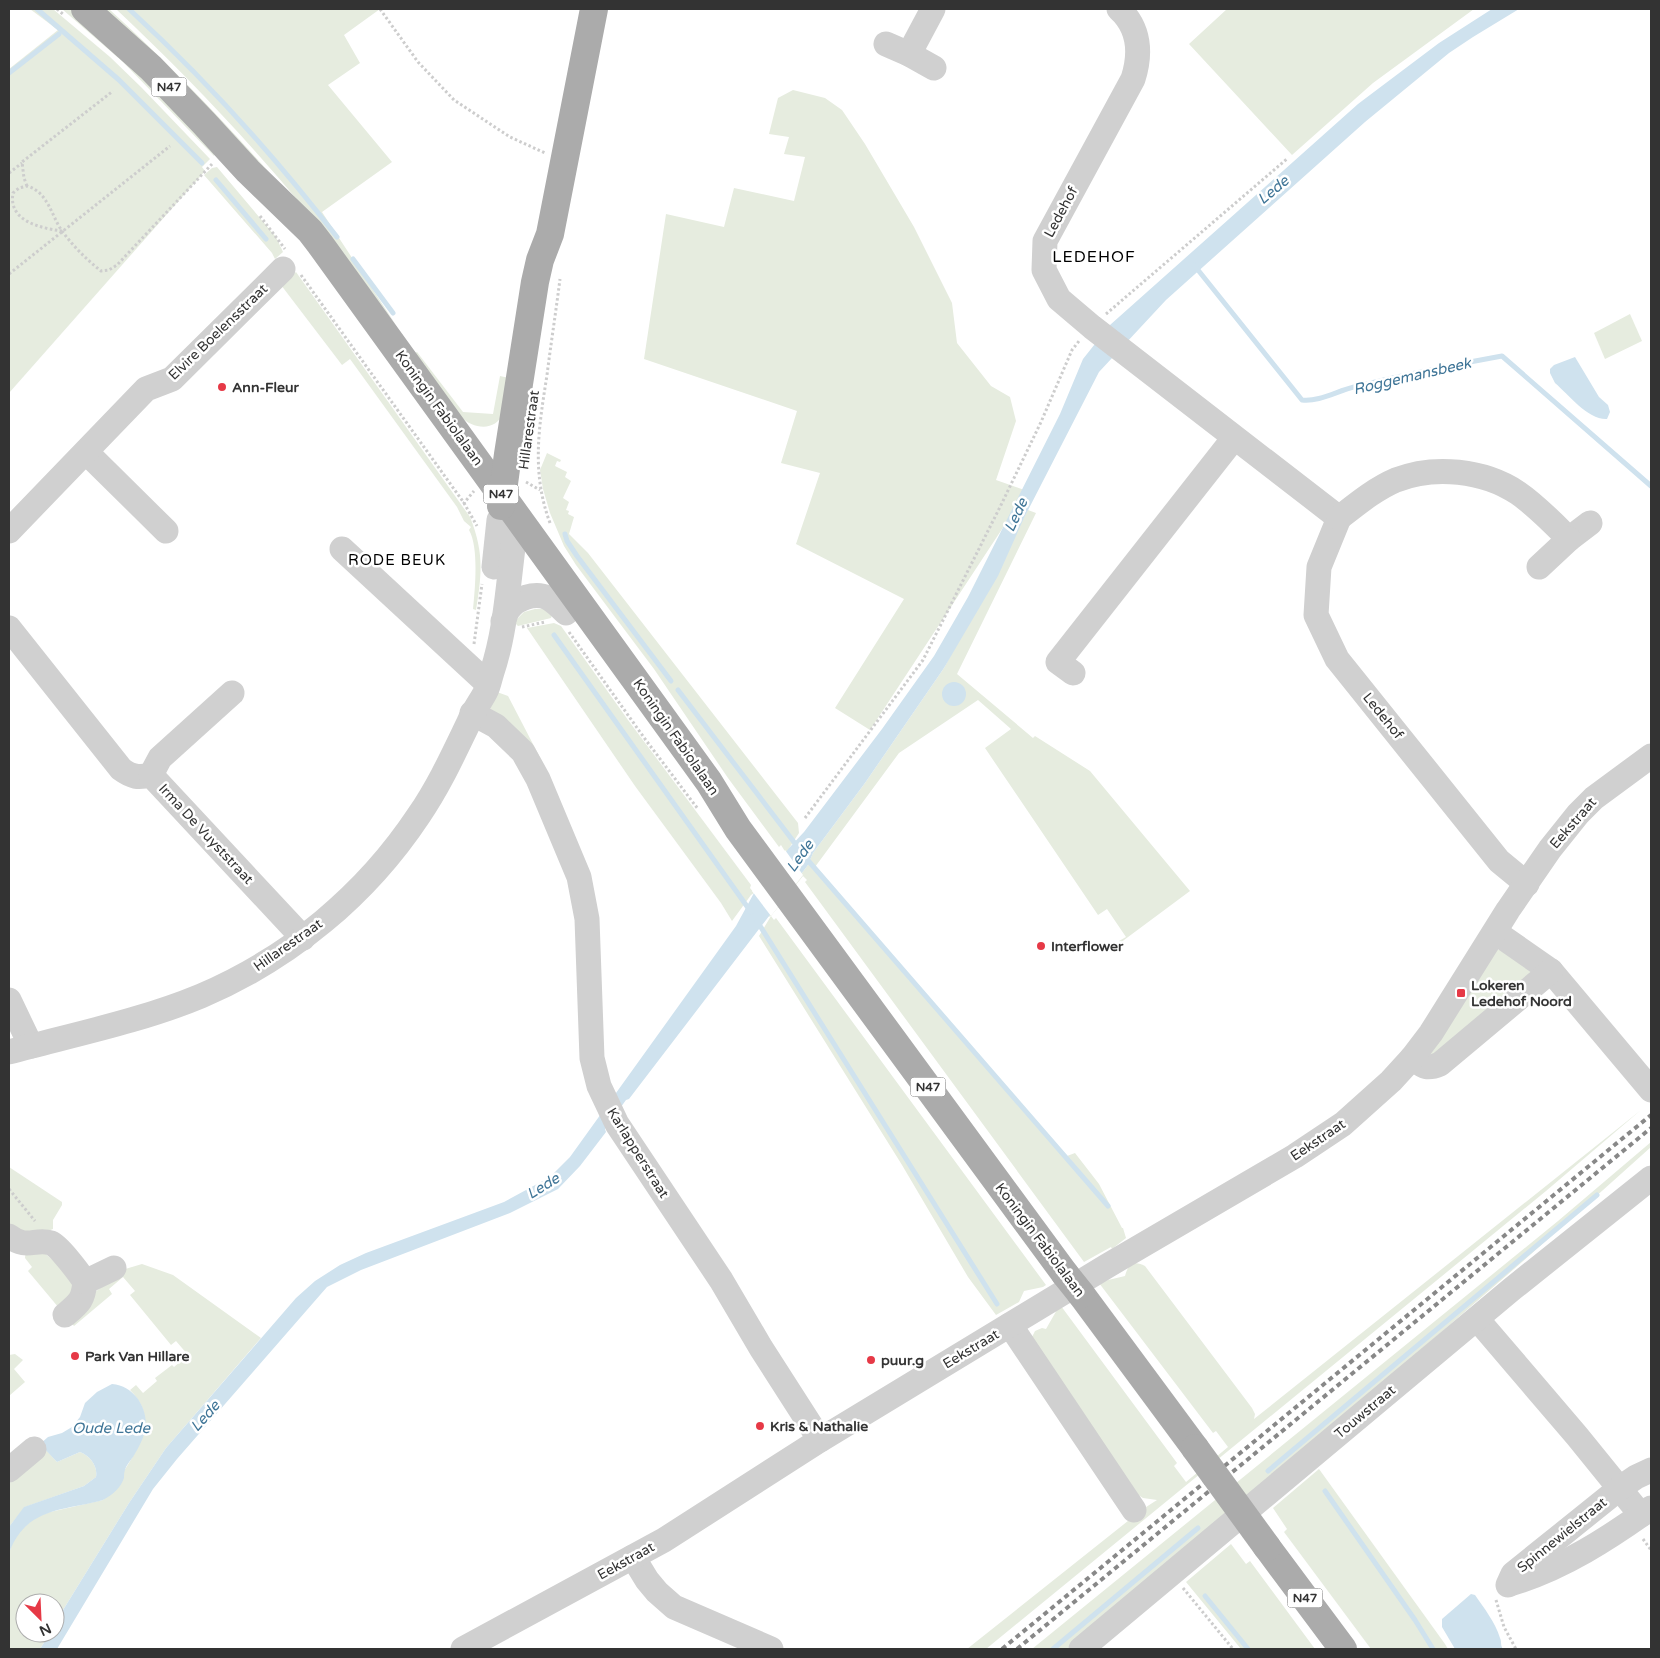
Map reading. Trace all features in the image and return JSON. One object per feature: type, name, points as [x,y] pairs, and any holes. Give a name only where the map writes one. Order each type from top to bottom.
[{"type":"main road","name":"Koningin Fabiolalaan","points":[[85,9],[151,68],[248,171],[310,231],[449,422],[499,522],[709,782],[738,829],[765,866],[1343,1649]]},
{"type":"main road","name":"Hillarestraat","points":[[499,522],[535,282],[540,260],[550,234],[594,9]]},
{"type":"main road","name":"Koningin Fabiolalaan","points":[[248,171],[499,522],[562,622],[679,768],[738,829]]},
{"type":"main road","name":"Hillarestraat","points":[[499,522],[548,305],[550,234]]},
{"type":"main road","points":[[449,422],[467,438],[481,441],[497,436],[504,431],[514,416]]},
{"type":"street","points":[[909,54],[934,9]]},
{"type":"street","name":"Ledehof","points":[[1119,9],[1134,30],[1138,45],[1138,62],[1133,80],[1045,241],[1044,270],[1059,299],[1234,438],[1339,518]]},
{"type":"street","points":[[886,44],[934,68]]},
{"type":"street","name":"Elvire Boelensstraat","points":[[9,531],[146,389],[172,379],[291,270]]},
{"type":"street","points":[[1059,663],[1234,438]]},
{"type":"street","points":[[86,452],[166,531]]},
{"type":"street","name":"Ledehof","points":[[1527,884],[1499,861],[1337,659],[1316,615],[1319,567],[1339,518],[1367,496],[1397,480],[1425,473],[1466,473],[1493,480],[1517,492],[1569,539]]},
{"type":"street","name":"Hillarestraat","points":[[20,1049],[151,1014],[201,996],[255,969],[303,938],[339,909],[379,867],[406,834],[432,794],[472,713],[483,680],[496,658],[511,624],[499,522]]},
{"type":"street","name":"Hillarestraat","points":[[483,680],[499,522]]},
{"type":"street","points":[[1539,566],[1590,523]]},
{"type":"street","points":[[342,549],[483,680]]},
{"type":"street","points":[[511,624],[508,609],[519,600],[533,596],[547,598],[562,622]]},
{"type":"street","name":"Irma De Vuyststraat","points":[[9,628],[121,769],[133,776],[151,775],[303,938]]},
{"type":"street","points":[[151,775],[160,758],[232,693]]},
{"type":"street","name":"Karlapperstraat","points":[[472,713],[496,726],[523,752],[538,779],[579,877],[587,919],[592,1058],[596,1077],[605,1102],[617,1124],[721,1280],[761,1348],[820,1440]]},
{"type":"street","name":"Eekstraat","points":[[462,1649],[664,1540],[820,1440],[1010,1325],[1138,1236],[1319,1141],[1343,1124],[1368,1104],[1391,1081],[1431,1033],[1550,849],[1578,814],[1594,798],[1651,756]]},
{"type":"street","points":[[1495,932],[1551,971],[1651,1090]]},
{"type":"street","points":[[1412,1058],[1424,1067],[1431,1068],[1440,1064],[1551,971]]},
{"type":"street","points":[[9,1000],[20,1049]]},
{"type":"street","name":"Touwstraat","points":[[1082,1649],[1512,1289],[1651,1178]]},
{"type":"street","points":[[9,1236],[18,1242],[54,1244],[85,1282],[84,1294],[80,1302],[65,1315]]},
{"type":"street","points":[[85,1282],[114,1268]]},
{"type":"street","name":"Spinnewielstraat","points":[[1477,1319],[1620,1488],[1646,1511],[1621,1530],[1556,1566],[1531,1578],[1508,1585]]},
{"type":"street","points":[[1010,1325],[1134,1510]]},
{"type":"street","points":[[9,1470],[34,1449]]},
{"type":"street","name":"Spinnewielstraat","points":[[1508,1585],[1513,1574],[1620,1488],[1651,1470]]},
{"type":"street","points":[[633,1558],[647,1580],[662,1598],[674,1607],[771,1649]]},
{"type":"path","points":[[380,9],[418,62],[454,100],[510,137],[564,162]]},
{"type":"path","points":[[9,173],[114,91]]},
{"type":"path","points":[[9,274],[170,146]]},
{"type":"path","points":[[806,818],[924,660],[1041,422],[1072,350],[1288,158]]},
{"type":"path","points":[[22,162],[24,178],[28,186]]},
{"type":"path","points":[[62,231],[26,221],[15,212],[12,206],[13,193],[19,188],[33,187],[48,203],[62,231],[85,258],[100,270],[109,270],[118,265],[208,167]]},
{"type":"path","points":[[291,270],[464,502],[499,522]]},
{"type":"path","points":[[551,525],[545,509],[537,460],[539,427],[561,271]]},
{"type":"path","points":[[529,484],[541,490]]},
{"type":"path","points":[[464,502],[499,522]]},
{"type":"path","points":[[475,641],[482,581]]},
{"type":"path","points":[[511,624],[562,622],[699,811]]},
{"type":"path","points":[[9,1189],[54,1244]]},
{"type":"path","points":[[1171,1573],[1233,1649]]},
{"type":"path","points":[[1508,1585],[1499,1591],[1495,1602],[1504,1627],[1516,1649]]},
{"type":"shaded area","points":[[30,9],[53,9],[110,57],[210,159],[202,167],[205,171],[9,393],[9,69],[58,30]]},
{"type":"shaded area","points":[[62,9],[71,9],[120,52],[215,152],[214,156],[123,62]]},
{"type":"shaded area","points":[[99,9],[109,9],[150,48],[210,108],[268,171]]},
{"type":"shaded area","points":[[116,9],[380,9],[344,35],[360,63],[328,85],[392,162],[322,212],[396,325],[320,223],[305,209],[214,106]]},
{"type":"shaded area","points":[[1227,9],[1474,9],[1373,83],[1292,155],[1189,44]]},
{"type":"shaded area","points":[[793,90],[825,98],[842,110],[865,144],[914,227],[952,303],[957,343],[991,386],[1010,397],[1016,421],[996,480],[1027,491],[870,730],[835,708],[904,599],[796,544],[820,473],[781,463],[797,411],[644,359],[666,214],[724,227],[734,188],[794,201],[805,157],[784,154],[789,137],[769,134],[778,98]]},
{"type":"shaded area","points":[[217,167],[276,237],[283,252],[275,259],[272,253],[204,175],[212,168]]},
{"type":"shaded area","points":[[296,272],[470,517],[478,541],[481,563],[476,610],[473,609],[476,568],[474,547],[469,530],[471,527],[464,521],[457,507],[350,359],[342,365],[281,285]]},
{"type":"shaded area","points":[[1630,314],[1642,341],[1605,359],[1594,333]]},
{"type":"shaded area","points":[[417,352],[463,412],[493,414],[500,376],[509,378],[504,409],[500,419],[490,426],[484,427],[472,424],[461,417],[415,353]]},
{"type":"shaded area","points":[[547,453],[561,460],[560,462],[557,461],[555,466],[567,472],[565,477],[571,481],[563,498],[569,502],[566,510],[569,511],[568,514],[574,517],[569,534],[588,553],[798,823],[799,833],[786,853],[781,845],[779,847],[728,778],[654,669],[576,565],[564,546],[550,513],[543,489],[540,470]]},
{"type":"shaded area","points":[[1028,510],[1036,513],[957,674],[1033,738],[1035,736],[1090,771],[1190,891],[1120,943],[1119,941],[1126,937],[1107,909],[1098,915],[985,748],[1011,729],[978,700],[899,753],[815,867],[1067,1156],[1075,1153],[1099,1184],[1123,1228],[1126,1238],[1112,1249],[1111,1247],[1084,1262],[805,882],[807,880],[803,876],[771,916],[768,917],[808,865],[813,853],[865,783],[944,668]]},
{"type":"shaded area","points":[[546,609],[552,615],[551,618],[518,626],[514,622],[524,612]]},
{"type":"shaded area","points":[[554,623],[561,626],[628,720],[751,885],[750,888],[754,893],[732,921],[721,903],[635,786],[527,628]]},
{"type":"shaded area","points":[[497,692],[508,696],[547,771],[493,713],[490,708]]},
{"type":"shaded area","points":[[771,916],[774,920],[776,918],[1046,1285],[1024,1291],[1019,1302],[996,1315],[968,1277],[902,1165],[759,936]]},
{"type":"shaded area","points":[[1497,950],[1505,950],[1530,969],[1530,977],[1431,1059],[1426,1049]]},
{"type":"shaded area","points":[[1641,1110],[1546,1191],[986,1649],[967,1649],[1143,1509],[1157,1500],[1143,1498],[1135,1493],[1032,1337],[1035,1331],[1042,1328],[1046,1329],[1058,1308],[1061,1306],[1177,1463],[1174,1466],[1186,1482],[1228,1447],[1216,1431],[1213,1433],[1099,1283],[1125,1276],[1132,1264],[1138,1263],[1145,1266],[1252,1408],[1255,1414],[1254,1419]]},
{"type":"shaded area","points":[[1651,1142],[1651,1147],[1435,1338],[1067,1649],[1032,1649],[1558,1221]]},
{"type":"shaded area","points":[[9,1167],[62,1202],[53,1220],[53,1229],[31,1234],[9,1225]]},
{"type":"shaded area","points":[[26,1248],[38,1248],[73,1276],[73,1293],[59,1308],[28,1271],[32,1267],[25,1258]]},
{"type":"shaded area","points":[[142,1264],[173,1275],[261,1338],[166,1448],[129,1503],[65,1607],[65,1593],[15,1593],[15,1643],[44,1643],[40,1649],[9,1649],[9,1553],[13,1541],[19,1532],[32,1520],[41,1515],[103,1500],[124,1476],[124,1471],[141,1440],[144,1430],[143,1411],[138,1400],[130,1390],[136,1385],[143,1393],[157,1381],[155,1378],[172,1365],[174,1367],[188,1355],[176,1341],[171,1345],[130,1295],[135,1291],[123,1277],[109,1289],[112,1294],[74,1326],[66,1316],[122,1270]]},
{"type":"shaded area","points":[[15,1354],[23,1360],[14,1369],[25,1382],[9,1396],[9,1355]]},
{"type":"shaded area","points":[[46,1450],[57,1462],[80,1452],[84,1454],[94,1465],[96,1477],[84,1486],[25,1507],[9,1527],[9,1481]]},
{"type":"shaded area","points":[[1319,1469],[1448,1649],[1371,1649],[1284,1532],[1287,1529],[1273,1508]]},
{"type":"shaded area","points":[[1231,1544],[1246,1564],[1250,1561],[1315,1649],[1241,1649],[1186,1582]]},
{"type":"water","name":"Lede","points":[[1492,9],[1519,9],[1449,53],[1365,122],[1166,300],[1099,372],[1024,518],[998,576],[944,668],[865,783],[813,853],[808,865],[629,1099],[626,1100],[605,1129],[606,1132],[580,1166],[558,1189],[510,1213],[361,1270],[327,1287],[153,1489],[65,1636],[65,1607],[129,1503],[166,1448],[296,1298],[315,1281],[340,1265],[366,1253],[504,1202],[550,1177],[570,1157],[736,926],[754,893],[804,832],[882,729],[934,656],[968,597],[1060,414],[1083,359],[1110,325],[1358,104],[1439,43]]},
{"type":"water","points":[[1575,357],[1599,397],[1608,405],[1610,412],[1607,419],[1600,418],[1586,411],[1555,383],[1550,369],[1554,365]]},
{"type":"water","points":[[954,682],[963,685],[966,694],[963,703],[954,706],[945,703],[942,694],[945,685]]},
{"type":"water","name":"Oude Lede","points":[[112,1384],[130,1391],[138,1399],[146,1422],[144,1436],[126,1467],[124,1478],[120,1485],[113,1494],[103,1500],[60,1509],[36,1519],[25,1527],[16,1538],[9,1553],[9,1527],[24,1507],[84,1486],[96,1477],[94,1465],[84,1454],[80,1452],[57,1462],[40,1444],[48,1437],[62,1433],[72,1427],[80,1417],[85,1403],[97,1392]]},
{"type":"water","points":[[1471,1594],[1475,1595],[1492,1621],[1501,1639],[1503,1649],[1455,1649],[1442,1627],[1442,1619]]},
{"type":"water","points":[[44,1643],[61,1643],[57,1649],[40,1649]]},
{"type":"pier","points":[[785,850],[803,875],[771,916],[752,891]]},
{"type":"waterway","points":[[37,9],[119,80],[202,163]]},
{"type":"waterway","points":[[129,9],[238,118],[337,237]]},
{"type":"waterway","points":[[9,73],[59,34]]},
{"type":"waterway","points":[[216,180],[266,239]]},
{"type":"waterway","points":[[353,259],[393,313]]},
{"type":"waterway","name":"Roggemansbeek","points":[[1194,265],[1302,400],[1328,396],[1348,389],[1428,370],[1502,356],[1651,486]]},
{"type":"waterway","points":[[565,534],[567,541],[577,556],[671,681]]},
{"type":"waterway","points":[[554,635],[751,912]]},
{"type":"waterway","name":"Lede","points":[[678,690],[797,846]]},
{"type":"waterway","name":"Lede","points":[[805,857],[1108,1206]]},
{"type":"waterway","points":[[757,921],[997,1304]]},
{"type":"waterway","points":[[1268,1471],[1597,1195]]},
{"type":"waterway","points":[[1325,1491],[1415,1620],[1433,1649]]},
{"type":"waterway","points":[[1053,1649],[1198,1528]]},
{"type":"waterway","points":[[1205,1596],[1248,1649]]},
{"type":"railway","points":[[1002,1649],[1651,1115]]},
{"type":"railway","points":[[1017,1649],[1651,1128]]},
{"type":"place","name":"Ann-Fleur","points":[[222,387]]},
{"type":"place","name":"Interflower","points":[[1041,946]]},
{"type":"place","name":"Lokeren Ledehof Noord","points":[[1461,993]]},
{"type":"place","name":"Park Van Hillare","points":[[75,1356]]},
{"type":"place","name":"puur.g","points":[[871,1360]]},
{"type":"place","name":"Kris & Nathalie","points":[[760,1426]]},
{"type":"district","name":"LEDEHOF","points":[[1094,257]]},
{"type":"district","name":"RODE BEUK","points":[[397,560]]}]
